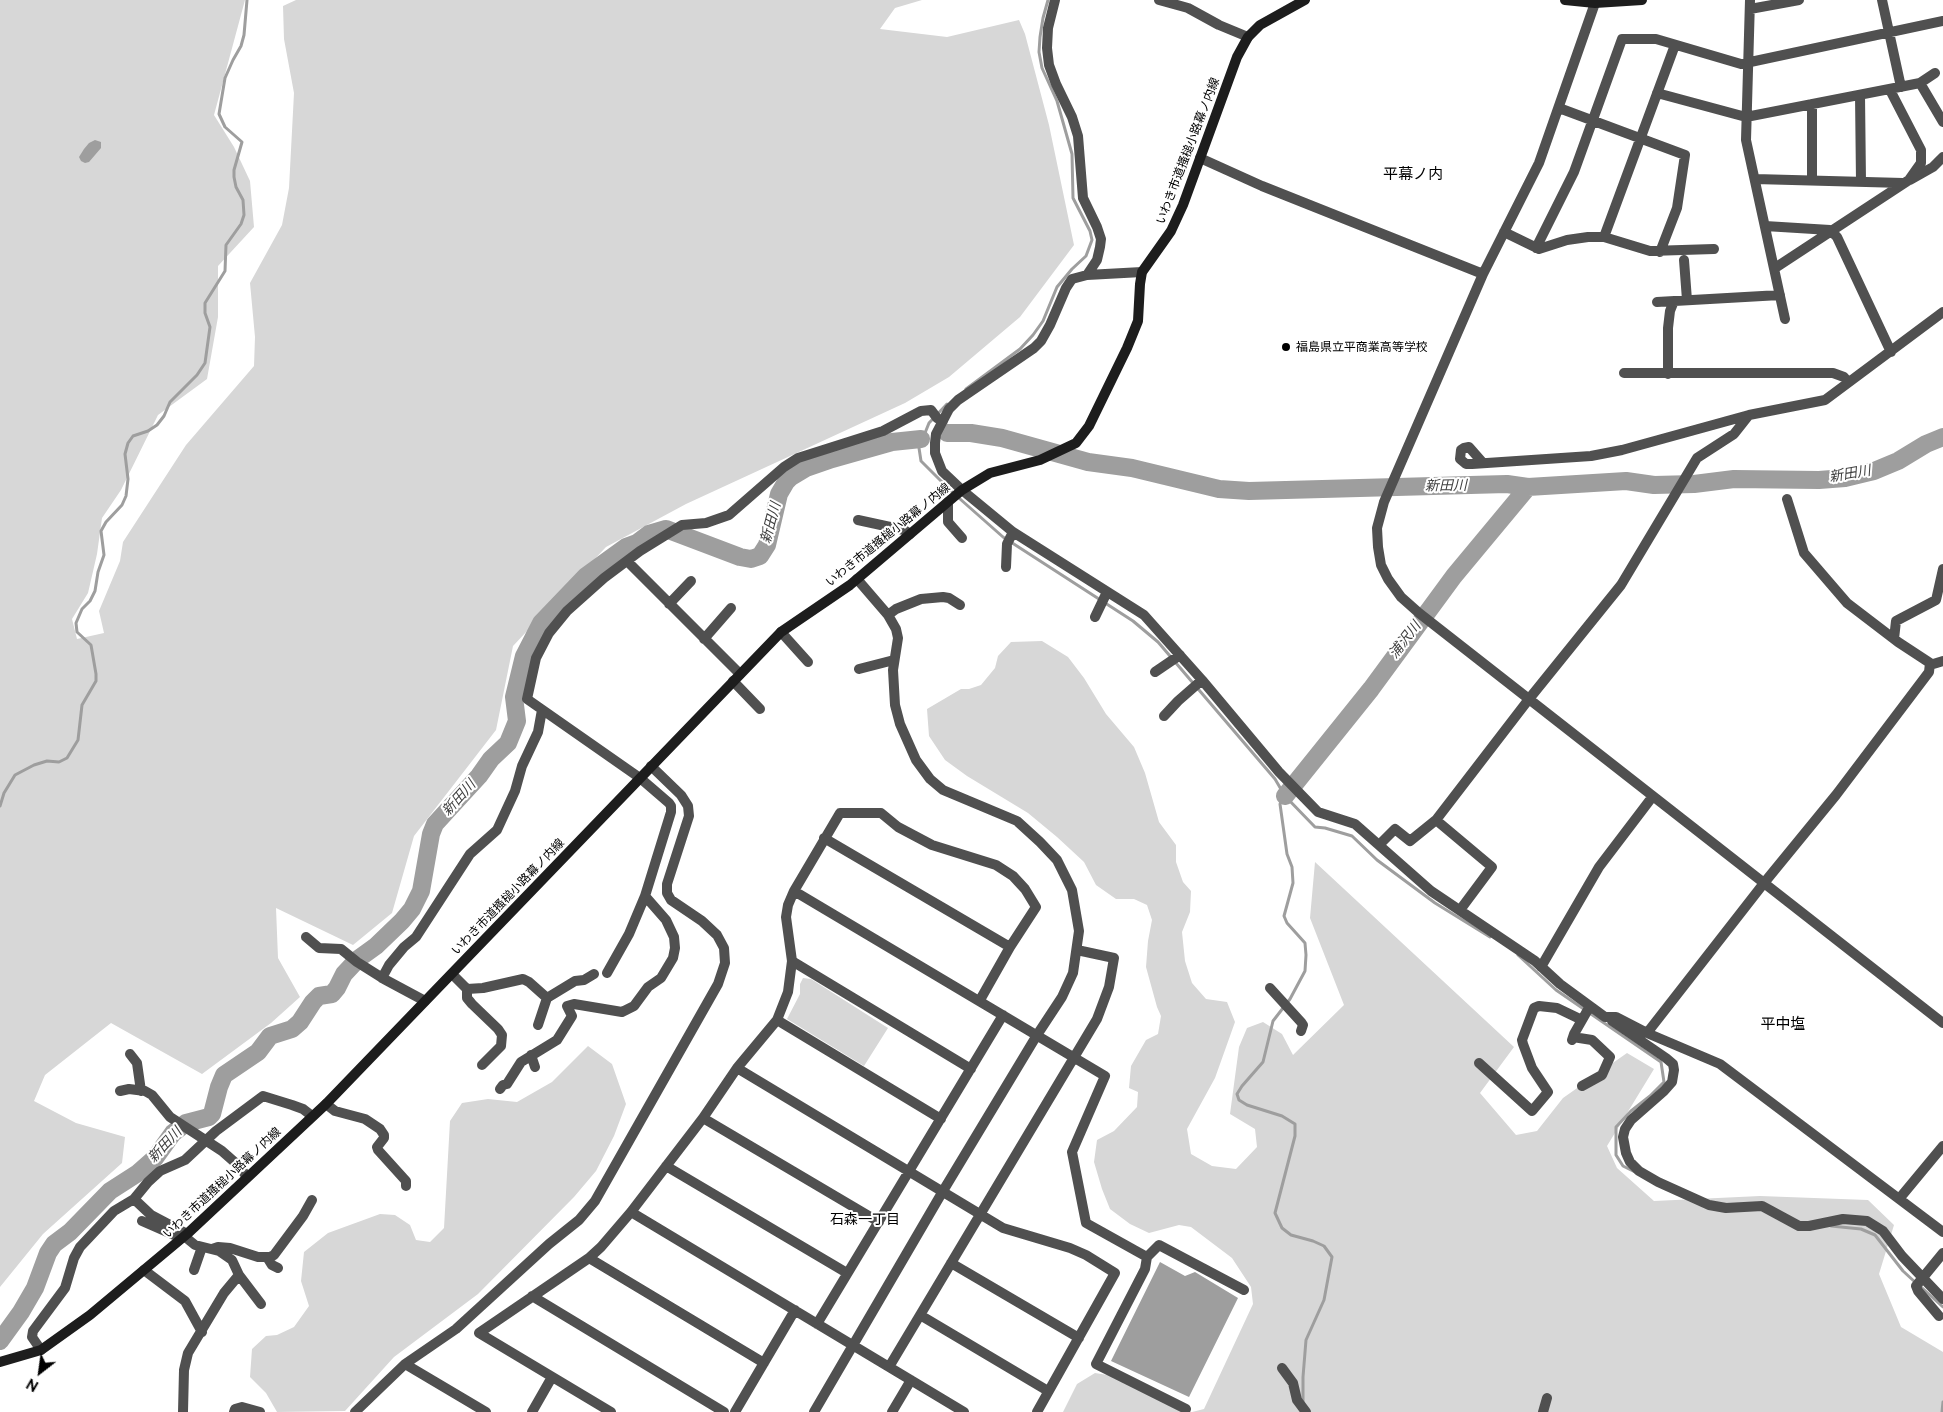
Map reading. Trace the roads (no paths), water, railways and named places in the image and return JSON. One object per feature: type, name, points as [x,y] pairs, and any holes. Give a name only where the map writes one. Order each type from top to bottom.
[{"type":"street","points":[[1055,0],[1048,28],[1048,65],[1078,136],[1083,198],[1101,239],[1097,260],[1087,275]]},
{"type":"street","points":[[1158,0],[1188,8],[1220,26],[1248,37]]},
{"type":"street","name":"いわき市道搔槌小路幕ノ内線","points":[[0,1362],[41,1350],[90,1316],[184,1236],[326,1104],[782,632],[857,579],[956,496],[990,473],[1040,460],[1076,443],[1089,426],[1131,339],[1138,321],[1142,272],[1171,231],[1183,205],[1237,57],[1248,37],[1260,25],[1305,0]]},
{"type":"street","points":[[1565,0],[1595,4],[1642,0]]},
{"type":"street","points":[[1785,319],[1746,140],[1750,5],[1799,0]]},
{"type":"street","points":[[1882,0],[1889,33],[1895,88],[1921,150],[1921,163],[1906,182]]},
{"type":"street","points":[[1595,4],[1539,163],[1483,274],[1384,502],[1377,528],[1381,565],[1401,597],[1424,616],[1943,1023]]},
{"type":"street","points":[[1536,248],[1574,172],[1622,39],[1656,39],[1740,64],[1943,21]]},
{"type":"street","points":[[1604,236],[1675,45]]},
{"type":"street","points":[[1657,93],[1746,118],[1920,83],[1935,73]]},
{"type":"street","points":[[1920,83],[1943,122]]},
{"type":"street","points":[[1860,95],[1861,182]]},
{"type":"street","points":[[1812,104],[1812,180]]},
{"type":"street","points":[[1559,108],[1685,155],[1677,208],[1660,252]]},
{"type":"street","points":[[1775,268],[1830,230],[1933,167],[1943,157]]},
{"type":"street","points":[[1200,158],[1483,274]]},
{"type":"street","points":[[1755,178],[1906,182]]},
{"type":"street","points":[[1765,226],[1830,230],[1837,237],[1890,352]]},
{"type":"street","points":[[1504,232],[1539,249],[1567,240],[1604,236],[1650,251],[1714,249]]},
{"type":"street","points":[[1684,260],[1687,300]]},
{"type":"street","points":[[1142,272],[1087,275],[1072,279],[1046,332],[1034,348],[958,400],[938,418],[935,453],[942,471],[956,496],[1144,615],[1318,812],[1355,824],[1431,891],[1541,967],[1560,984],[1673,1064],[1674,1075],[1672,1082],[1631,1120],[1626,1129],[1624,1137],[1626,1153],[1630,1162],[1639,1171],[1658,1182],[1709,1205],[1726,1208],[1762,1206],[1798,1226],[1853,1218],[1867,1221],[1884,1232],[1902,1256],[1943,1299]]},
{"type":"street","points":[[1657,302],[1780,296]]},
{"type":"street","points":[[1668,374],[1668,328],[1670,310],[1674,301]]},
{"type":"street","points":[[1484,463],[1591,456],[1622,450],[1749,416],[1824,400],[1943,312]]},
{"type":"street","points":[[1624,374],[1832,373],[1844,377],[1848,382]]},
{"type":"street","points":[[607,973],[629,934],[645,896],[671,812],[671,806],[640,778],[527,699],[531,674],[545,640],[567,611],[626,561],[667,536],[675,528],[729,515],[784,467],[798,458],[883,431],[921,411],[938,418]]},
{"type":"street","points":[[1379,845],[1395,829],[1410,841],[1436,820],[1529,699],[1621,585],[1697,458],[1734,434],[1749,416]]},
{"type":"street","points":[[956,496],[948,522],[962,538]]},
{"type":"street","points":[[1647,1033],[1764,883],[1854,772],[1929,672],[1930,663],[1894,639],[1847,603],[1804,553],[1787,499]]},
{"type":"street","points":[[858,520],[904,530],[910,534]]},
{"type":"street","points":[[1006,567],[1007,544],[1013,532]]},
{"type":"street","points":[[626,561],[704,638],[760,709]]},
{"type":"street","points":[[1894,639],[1896,621],[1936,600],[1943,569]]},
{"type":"street","points":[[814,1412],[943,1191],[1062,997],[1073,973],[1079,931],[1072,890],[1057,860],[1017,821],[935,785],[916,760],[900,724],[895,705],[893,685],[894,660],[898,638],[893,621],[857,579]]},
{"type":"street","points":[[669,604],[691,581]]},
{"type":"street","points":[[1095,617],[1107,592]]},
{"type":"street","points":[[888,614],[921,598],[949,598],[960,605]]},
{"type":"street","points":[[704,638],[732,608]]},
{"type":"street","points":[[782,632],[808,662]]},
{"type":"street","points":[[1155,672],[1180,655]]},
{"type":"street","points":[[859,669],[894,660]]},
{"type":"street","points":[[1930,665],[1943,661]]},
{"type":"street","points":[[1164,716],[1202,680]]},
{"type":"street","points":[[382,978],[389,965],[404,947],[416,937],[470,854],[497,830],[515,791],[522,766],[538,732],[542,710]]},
{"type":"street","points":[[357,1412],[391,1376],[456,1328],[549,1244],[579,1220],[595,1201],[710,1000],[724,972],[724,948],[717,935],[702,921],[671,900],[667,893],[666,884],[689,816],[688,806],[681,795],[651,766]]},
{"type":"street","points":[[1541,967],[1599,867],[1653,796]]},
{"type":"street","points":[[611,1412],[479,1333],[601,1248],[703,1118],[737,1068],[778,1020],[788,992],[792,961],[786,917],[788,905],[794,891],[840,813],[881,813],[898,827],[932,845],[996,866],[1013,876],[1036,907],[1010,947],[980,1000]]},
{"type":"street","points":[[1436,820],[1492,867],[1460,910]]},
{"type":"street","points":[[824,838],[1010,947]]},
{"type":"street","points":[[794,891],[1105,1076],[1072,1152],[1086,1223],[1147,1257]]},
{"type":"street","points":[[500,1089],[503,1085],[507,1084],[521,1062],[550,1046],[565,1030],[572,1016],[567,1006],[574,1004],[622,1012],[634,1006],[648,988],[661,978],[673,958],[675,948],[674,937],[666,920],[645,896]]},
{"type":"street","points":[[306,937],[318,948],[338,947],[382,978],[425,1001]]},
{"type":"street","points":[[890,1367],[1097,1019],[1109,987],[1114,958],[1077,950]]},
{"type":"street","points":[[792,961],[971,1069]]},
{"type":"street","points":[[452,974],[468,989],[483,988],[523,979],[547,998]]},
{"type":"street","points":[[538,1025],[547,998],[575,981],[584,980],[594,974]]},
{"type":"street","points":[[1270,988],[1301,1022],[1303,1025],[1301,1031]]},
{"type":"street","points":[[468,989],[467,998],[502,1035],[501,1046],[482,1065]]},
{"type":"street","points":[[1479,1063],[1532,1111],[1548,1092],[1532,1068],[1522,1040],[1534,1008],[1539,1006],[1557,1008],[1582,1020]]},
{"type":"street","points":[[1582,1086],[1602,1075],[1610,1057],[1592,1040],[1573,1038],[1590,1006]]},
{"type":"street","points":[[817,1324],[1003,1016]]},
{"type":"street","points":[[1605,1016],[1616,1017],[1647,1033],[1720,1064],[1943,1232]]},
{"type":"street","points":[[778,1020],[941,1119]]},
{"type":"street","points":[[130,1054],[137,1063],[141,1091]]},
{"type":"street","points":[[531,1055],[536,1067]]},
{"type":"street","points":[[737,1068],[1004,1228],[1070,1248],[1086,1255],[1115,1273],[1037,1412]]},
{"type":"street","points":[[120,1091],[129,1089],[152,1095],[170,1117],[227,1156],[247,1177]]},
{"type":"street","points":[[41,1350],[32,1337],[65,1288],[74,1258],[80,1247],[114,1211],[134,1199],[160,1171],[186,1160],[206,1141],[263,1096],[304,1109],[312,1116]]},
{"type":"street","points":[[326,1104],[335,1111],[364,1119],[380,1129],[384,1138],[377,1147],[378,1150],[406,1181],[406,1186]]},
{"type":"street","points":[[703,1118],[879,1222]]},
{"type":"street","points":[[1899,1199],[1943,1146]]},
{"type":"street","points":[[666,1166],[847,1273]]},
{"type":"street","points":[[134,1199],[151,1215],[195,1244],[225,1254],[232,1260],[239,1275],[261,1304]]},
{"type":"street","points":[[207,1248],[230,1248],[249,1255],[267,1257],[274,1255],[303,1216],[312,1200]]},
{"type":"street","points":[[631,1212],[964,1412]]},
{"type":"street","points":[[142,1221],[171,1233],[184,1236]]},
{"type":"street","points":[[1186,1409],[1096,1364],[1145,1268],[1147,1257],[1159,1245],[1244,1290]]},
{"type":"street","points":[[194,1270],[207,1248]]},
{"type":"street","points":[[1939,1316],[1916,1288],[1943,1252]]},
{"type":"street","points":[[267,1257],[272,1265],[278,1268]]},
{"type":"street","points":[[589,1258],[764,1363]]},
{"type":"street","points":[[951,1263],[1078,1338]]},
{"type":"street","points":[[144,1270],[185,1301],[202,1332]]},
{"type":"street","points":[[183,1412],[185,1364],[192,1347],[224,1293],[239,1275]]},
{"type":"street","points":[[532,1296],[724,1412]]},
{"type":"street","points":[[734,1412],[795,1310]]},
{"type":"street","points":[[920,1315],[1048,1391]]},
{"type":"street","points":[[406,1364],[486,1412]]},
{"type":"street","points":[[1282,1368],[1293,1383],[1297,1400],[1306,1412]]},
{"type":"street","points":[[532,1412],[552,1377]]},
{"type":"street","points":[[892,1412],[911,1380]]},
{"type":"street","points":[[1543,1412],[1547,1398]]},
{"type":"street","points":[[234,1412],[235,1409],[242,1407],[260,1412]]},
{"type":"waterway","points":[[0,806],[4,793],[15,775],[34,765],[47,761],[59,762],[67,758],[78,740],[82,705],[96,681],[96,674],[91,645],[77,632],[76,623],[82,609],[90,601],[95,591],[98,572],[104,555],[101,531],[106,522],[122,505],[126,496],[128,479],[125,454],[128,443],[133,436],[148,431],[157,425],[164,416],[170,402],[197,375],[205,363],[210,327],[205,313],[205,303],[225,271],[226,245],[241,224],[244,215],[243,200],[236,187],[234,177],[234,170],[242,142],[225,127],[219,114],[225,78],[241,46],[244,35],[247,0]]},
{"type":"waterway","points":[[966,389],[1020,349],[1033,335],[1043,321],[1057,287],[1086,256],[1092,240],[1090,231],[1073,198],[1072,154],[1057,101],[1042,68],[1039,52],[1043,18],[1048,0]]},
{"type":"waterway","points":[[947,404],[929,423],[919,448],[921,461],[951,491],[1003,537],[1133,621],[1158,642],[1275,779],[1285,796],[1315,827],[1352,836],[1377,860],[1435,903],[1490,937]]},
{"type":"waterway","name":"新田川","points":[[947,433],[971,433],[1002,438],[1088,462],[1132,468],[1219,489],[1249,491],[1507,484],[1528,487],[1626,481],[1654,485],[1694,484],[1734,479],[1819,480],[1845,478],[1874,471],[1898,461],[1926,444],[1943,437]]},
{"type":"waterway","name":"新田川","points":[[0,1341],[21,1312],[35,1288],[48,1253],[54,1244],[70,1232],[110,1191],[138,1173],[155,1158],[173,1133],[186,1123],[209,1117],[212,1114],[224,1075],[258,1052],[270,1036],[292,1029],[300,1022],[319,996],[332,994],[344,974],[358,959],[376,946],[412,909],[421,891],[431,834],[435,824],[479,776],[491,759],[508,743],[517,721],[514,697],[524,656],[541,623],[586,576],[626,547],[637,543],[649,534],[666,529],[740,557],[751,559],[760,556],[767,545],[779,494],[791,477],[806,468],[832,459],[892,442],[921,439]]},
{"type":"waterway","name":"浦沢川","points":[[1285,796],[1371,689],[1454,576],[1528,487]]},
{"type":"waterway","points":[[1285,796],[1280,804],[1287,854],[1292,867],[1293,883],[1284,916],[1287,923],[1305,943],[1305,971],[1290,999],[1273,1021],[1263,1062],[1237,1094],[1239,1100],[1247,1105],[1282,1116],[1295,1124],[1295,1136],[1275,1213],[1282,1228],[1291,1235],[1324,1246],[1332,1257],[1324,1300],[1306,1340],[1303,1402]]},
{"type":"waterway","points":[[1518,955],[1556,990],[1661,1062],[1664,1082],[1616,1127],[1616,1155],[1623,1166],[1635,1172]]},
{"type":"waterway","points":[[1831,1226],[1861,1229],[1875,1235],[1903,1271],[1916,1283]]},
{"type":"waterway","points":[[1921,1287],[1943,1307]]},
{"type":"waterway","points":[[1942,1412],[1943,1402]]},
{"type":"place","name":"福島県立平商業高等学校","points":[[1286,347]]},
{"type":"district","name":"平幕ノ内","points":[[1413,174]]},
{"type":"district","name":"平中塩","points":[[1783,1024]]},
{"type":"district","name":"石森一丁目","points":[[865,1220]]}]
